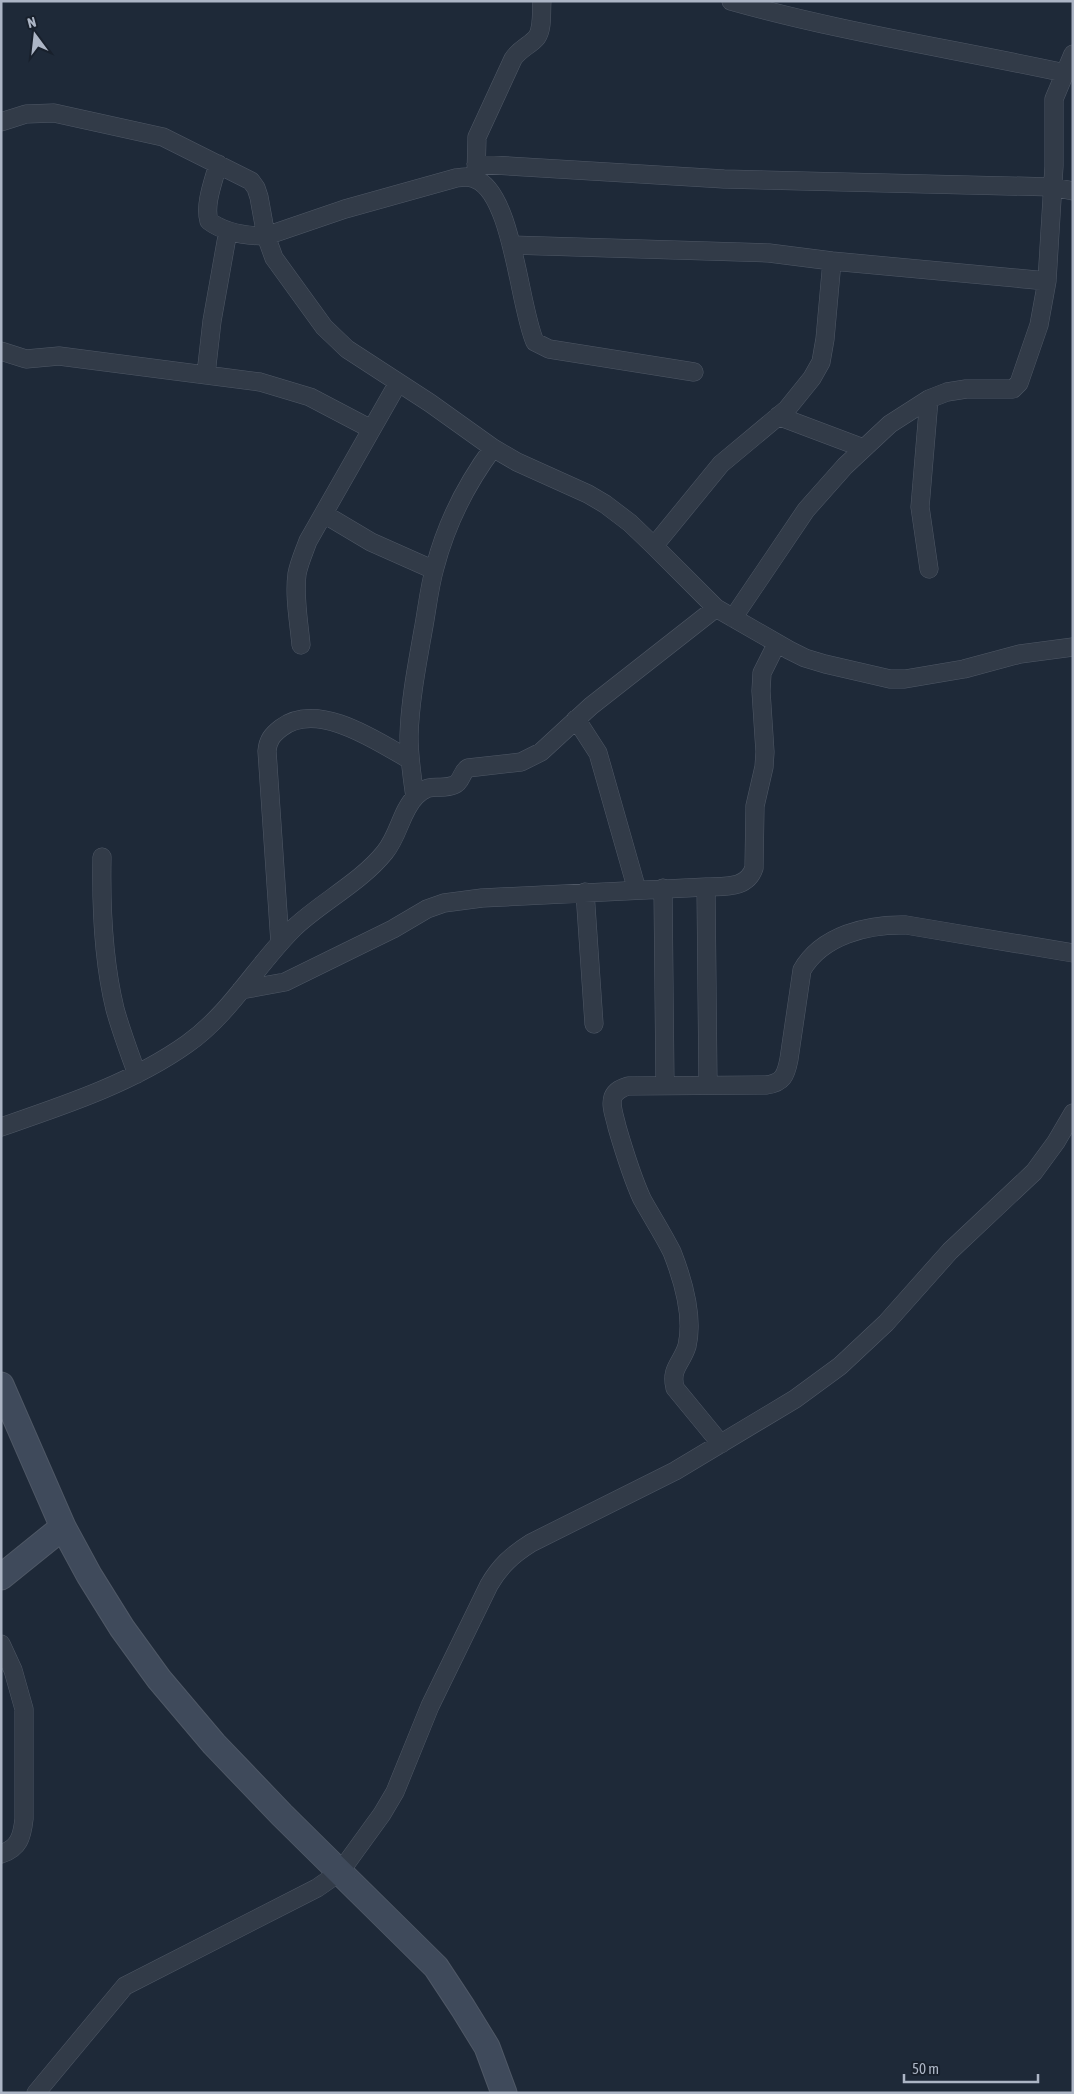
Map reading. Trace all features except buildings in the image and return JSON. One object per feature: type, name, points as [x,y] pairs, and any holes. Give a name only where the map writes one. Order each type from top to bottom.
[{"type":"main road","points":[[1,1385],[63,1527],[89,1576],[159,1679],[214,1744],[436,1968],[487,2048],[504,2093]]},
{"type":"main road","points":[[1,1577],[63,1527]]},
{"type":"street","points":[[542,1],[541,27],[537,37],[519,50],[513,59],[481,126],[476,147],[476,171],[499,209],[511,245],[532,336],[535,342],[541,346],[694,372]]},
{"type":"street","points":[[731,1],[765,6],[826,25],[1065,72]]},
{"type":"street","points":[[733,618],[806,510],[863,448],[890,424],[930,398],[947,392],[966,389],[1013,390],[1019,383],[1039,325],[1047,280],[1053,187],[1053,105],[1057,88],[1073,54]]},
{"type":"street","points":[[1,122],[26,114],[41,113],[72,116],[163,137],[242,175],[256,188],[266,236],[274,258],[324,327],[347,349],[430,403],[493,448],[517,462],[606,504],[630,523],[716,608],[805,658],[890,679],[906,679],[964,669],[1020,654],[1073,647]]},
{"type":"street","points":[[218,164],[207,214],[209,221],[228,231],[254,236],[266,236],[345,209],[447,180],[467,177],[476,171],[1053,187],[1073,191]]},
{"type":"street","points":[[206,374],[212,321],[228,231]]},
{"type":"street","points":[[511,245],[723,250],[769,253],[832,261],[1047,280]]},
{"type":"street","points":[[654,546],[722,464],[800,395],[812,378],[821,362],[832,261]]},
{"type":"street","points":[[1,351],[26,359],[58,356],[260,382],[310,397],[371,429]]},
{"type":"street","points":[[301,645],[296,588],[297,573],[308,541],[398,383]]},
{"type":"street","points":[[929,569],[920,507],[930,398]]},
{"type":"street","points":[[778,416],[863,448]]},
{"type":"street","points":[[415,797],[410,760],[411,708],[434,570],[447,530],[478,468],[493,448]]},
{"type":"street","points":[[324,514],[379,546],[434,570]]},
{"type":"street","points":[[1,1127],[64,1105],[137,1074],[189,1043],[224,1010],[280,943],[297,926],[386,852],[409,805],[415,797],[429,787],[459,783],[464,771],[468,768],[521,762],[530,758],[551,744],[576,719],[716,608]]},
{"type":"street","points":[[241,990],[285,982],[393,929],[427,909],[444,903],[482,898],[706,887],[746,882],[754,868],[755,806],[764,767],[762,674],[777,643]]},
{"type":"street","points":[[280,943],[267,751],[268,742],[272,736],[282,727],[295,721],[315,718],[328,720],[361,733],[410,760]]},
{"type":"street","points":[[576,719],[598,754],[637,890]]},
{"type":"street","points":[[102,857],[101,902],[111,986],[118,1020],[137,1074]]},
{"type":"street","points":[[706,887],[708,1085]]},
{"type":"street","points":[[663,888],[665,1085]]},
{"type":"street","points":[[586,892],[594,1024]]},
{"type":"street","points":[[721,1444],[675,1388],[674,1371],[681,1359],[687,1339],[686,1301],[671,1250],[633,1178],[613,1112],[612,1103],[614,1095],[620,1089],[628,1086],[766,1085],[776,1084],[782,1080],[787,1073],[802,970],[808,960],[823,946],[864,928],[887,924],[906,925],[1073,953]]},
{"type":"street","points":[[36,2093],[125,1986],[318,1888],[340,1872],[382,1814],[395,1792],[430,1706],[489,1585],[498,1569],[512,1554],[530,1543],[675,1471],[815,1386],[861,1348],[886,1323],[950,1251],[1034,1172],[1052,1148],[1073,1113]]},
{"type":"street","points":[[1,1644],[13,1670],[24,1709],[24,1819],[22,1833],[18,1845],[11,1851],[1,1854]]}]
